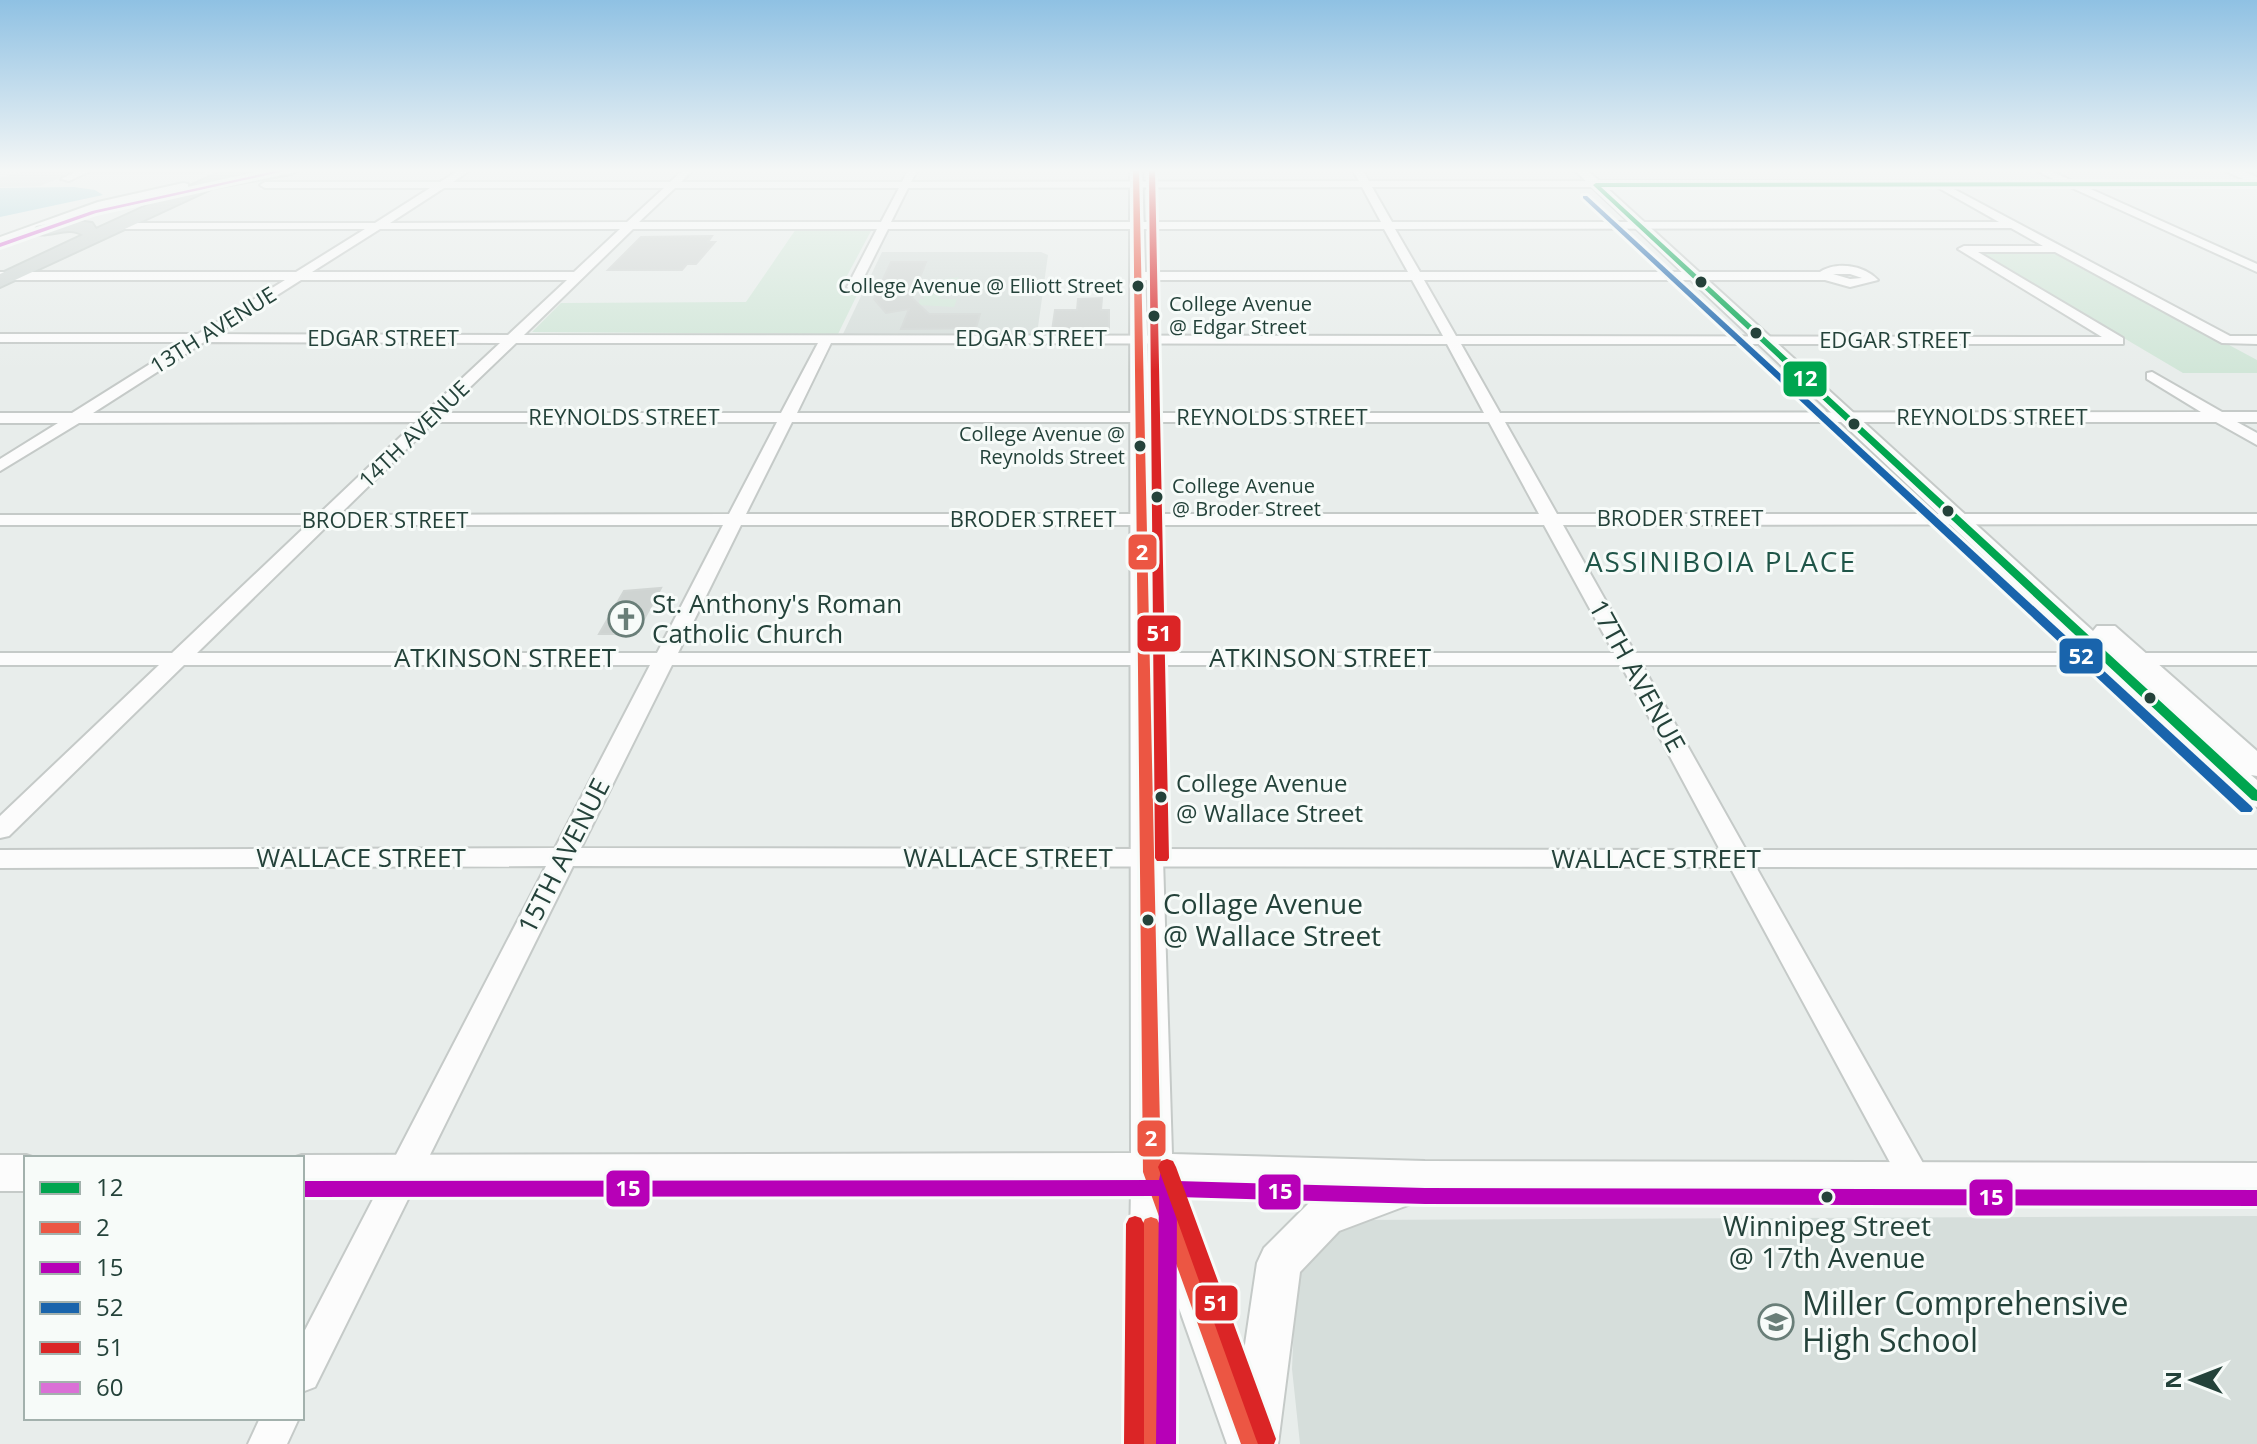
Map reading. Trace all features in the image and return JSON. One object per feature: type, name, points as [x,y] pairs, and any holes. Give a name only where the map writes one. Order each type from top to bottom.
[{"type":"main road","points":[[0,244],[23,236]]},
{"type":"main road","points":[[3,276],[78,236]]},
{"type":"main road","points":[[3,276],[93,236]]},
{"type":"street","name":"13TH AVENUE","points":[[0,466],[361,236]]},
{"type":"street","name":"14TH AVENUE","points":[[0,830],[618,236]]},
{"type":"street","points":[[853,287],[879,236]]},
{"type":"street","points":[[1137,236],[1152,1172],[1150,1444]]},
{"type":"street","name":"17TH AVENUE","points":[[1394,236],[1917,1182]]},
{"type":"street","points":[[1660,236],[1704,276],[1785,340],[1955,517],[2257,797]]},
{"type":"street","points":[[2033,236],[2227,340],[2257,340]]},
{"type":"street","points":[[2188,236],[2257,268]]},
{"type":"street","name":"EDGAR STREET","points":[[0,338],[1760,338],[2118,341],[1964,249],[2056,249]]},
{"type":"street","points":[[3,276],[576,276]]},
{"type":"street","points":[[1138,276],[1826,276]]},
{"type":"street","points":[[1704,276],[1760,338],[1980,518],[2257,767]]},
{"type":"street","name":"15TH AVENUE","points":[[304,1370],[827,338]]},
{"type":"street","points":[[2152,376],[2257,440]]},
{"type":"street","name":"REYNOLDS STREET","points":[[0,418],[2257,417]]},
{"type":"street","name":"BRODER STREET","points":[[0,520],[2257,519]]},
{"type":"street","name":"ATKINSON STREET","points":[[0,659],[2257,659]]},
{"type":"street","name":"WALLACE STREET","points":[[0,859],[2257,859]]},
{"type":"street","points":[[1152,1172],[1252,1444]]},
{"type":"street","points":[[304,1173],[1152,1172],[1425,1180],[2257,1182]]},
{"type":"street","points":[[0,1173],[24,1173]]},
{"type":"street","points":[[1252,1444],[1279,1263],[1324,1217],[1425,1180]]},
{"type":"street","points":[[267,1444],[279,1420]]},
{"type":"shaded area","points":[[882,252],[1041,252],[1048,255],[1037,334],[843,334]]},
{"type":"shaded area","name":"Miller Comprehensive High School","points":[[2257,1216],[2257,1444],[1300,1444],[1292,1369],[1296,1276],[1347,1220]]},
{"type":"green space","points":[[791,236],[868,236],[841,287],[858,293],[838,334],[532,332],[561,303],[746,302]]},
{"type":"green space","points":[[1978,252],[2056,252],[2257,360],[2257,373],[2183,373]]},
{"type":"green space","points":[[959,277],[951,292],[937,299],[957,299],[954,307],[918,305],[920,299],[925,299],[919,292],[931,290],[926,286],[933,281]]},
{"type":"building","points":[[712,236],[708,242],[715,242],[696,264],[687,264],[682,270],[608,270],[641,237]]},
{"type":"building","points":[[891,262],[926,262],[912,298],[929,314],[980,314],[976,328],[901,329],[909,309],[886,313],[874,299]]},
{"type":"building","points":[[1102,298],[1101,310],[1109,310],[1109,331],[1052,331],[1055,310],[1077,310],[1078,299]]},
{"type":"building","name":"St. Anthony's Roman Catholic Church","points":[[661,588],[636,634],[599,634],[624,591]]},
{"type":"transit line","name":"60","points":[[0,245],[25,236]]},
{"type":"transit line","name":"2","points":[[1137,236],[1152,1172],[1251,1444]]},
{"type":"transit line","name":"51","points":[[1153,236],[1162,858]]},
{"type":"transit line","name":"52","points":[[1628,236],[2246,809]]},
{"type":"transit line","name":"12","points":[[1652,236],[2257,797]]},
{"type":"transit line","name":"51","points":[[1167,1167],[1266,1439]]},
{"type":"transit line","name":"15","points":[[1166,1444],[1168,1172]]},
{"type":"transit line","name":"15","points":[[304,1189],[1152,1188],[1425,1196],[2257,1198]]},
{"type":"transit line","name":"51","points":[[1134,1444],[1135,1224]]},
{"type":"transit line","name":"2","points":[[1150,1444],[1151,1225]]},
{"type":"place","name":"College Avenue @ Elliott Street","points":[[1138,286]]},
{"type":"place","name":"College Avenue @ Edgar Street","points":[[1154,316]]},
{"type":"place","name":"College Avenue @ Reynolds Street","points":[[1140,446]]},
{"type":"place","name":"College Avenue @ Broder Street","points":[[1157,497]]},
{"type":"place","name":"St. Anthony's Roman Catholic Church","points":[[626,619]]},
{"type":"place","name":"College Avenue @ Wallace Street","points":[[1161,797]]},
{"type":"place","name":"Collage Avenue @ Wallace Street","points":[[1148,920]]},
{"type":"place","name":"Winnipeg Street @ 17th Avenue","points":[[1827,1197]]},
{"type":"place","name":"Miller Comprehensive High School","points":[[1776,1322]]},
{"type":"district","name":"ASSINIBOIA PLACE","points":[[1721,562]]}]
